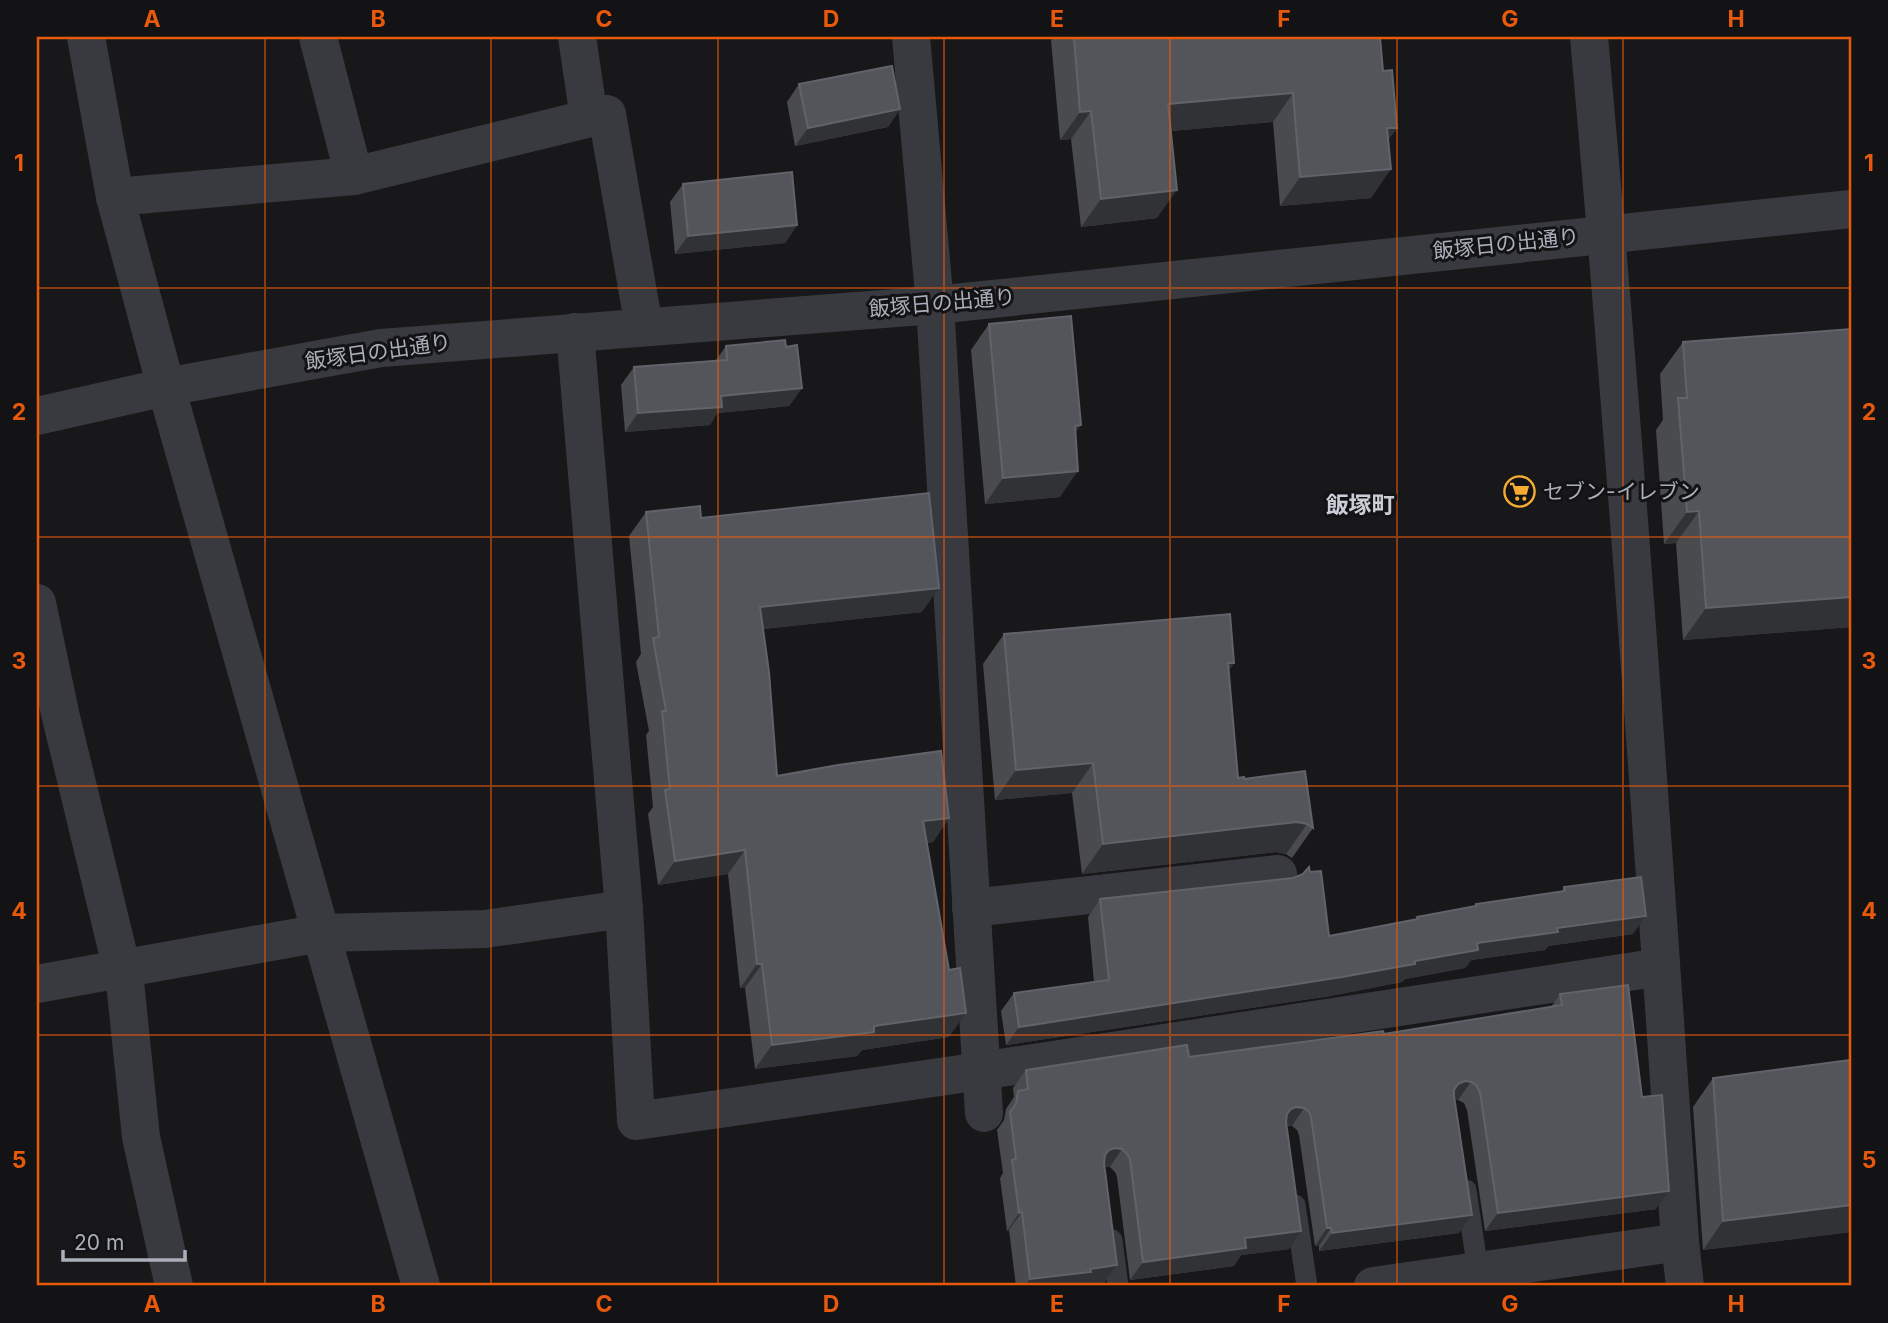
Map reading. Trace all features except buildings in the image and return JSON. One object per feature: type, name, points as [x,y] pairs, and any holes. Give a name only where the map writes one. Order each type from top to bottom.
[{"type":"street","points":[[86,37],[115,197],[166,387],[421,1286]]},
{"type":"street","points":[[318,37],[354,176]]},
{"type":"street","points":[[577,37],[589,118]]},
{"type":"street","points":[[911,37],[936,304],[984,1113]]},
{"type":"street","points":[[1588,37],[1606,234],[1685,1286]]},
{"type":"street","points":[[115,197],[354,176],[607,114],[644,327]]},
{"type":"street","name":"飯塚日の出通り","points":[[37,416],[166,387],[381,348],[936,304],[1851,209]]},
{"type":"street","points":[[575,332],[624,909],[636,1121],[1661,967]]},
{"type":"street","points":[[37,603],[60,713],[125,982],[141,1137],[174,1286]]},
{"type":"street","points":[[971,908],[1278,874]]},
{"type":"street","points":[[37,984],[321,933],[485,929],[624,909]]},
{"type":"street","points":[[1373,1286],[1680,1242]]},
{"type":"lane","points":[[1462,1165],[1478,1271]]},
{"type":"lane","points":[[1291,1179],[1307,1286]]},
{"type":"lane","points":[[1109,1219],[1118,1286]]},
{"type":"place","name":"セブン-イレブン","points":[[1520,492]]},
{"type":"district","name":"飯塚町","points":[[1360,505]]}]
